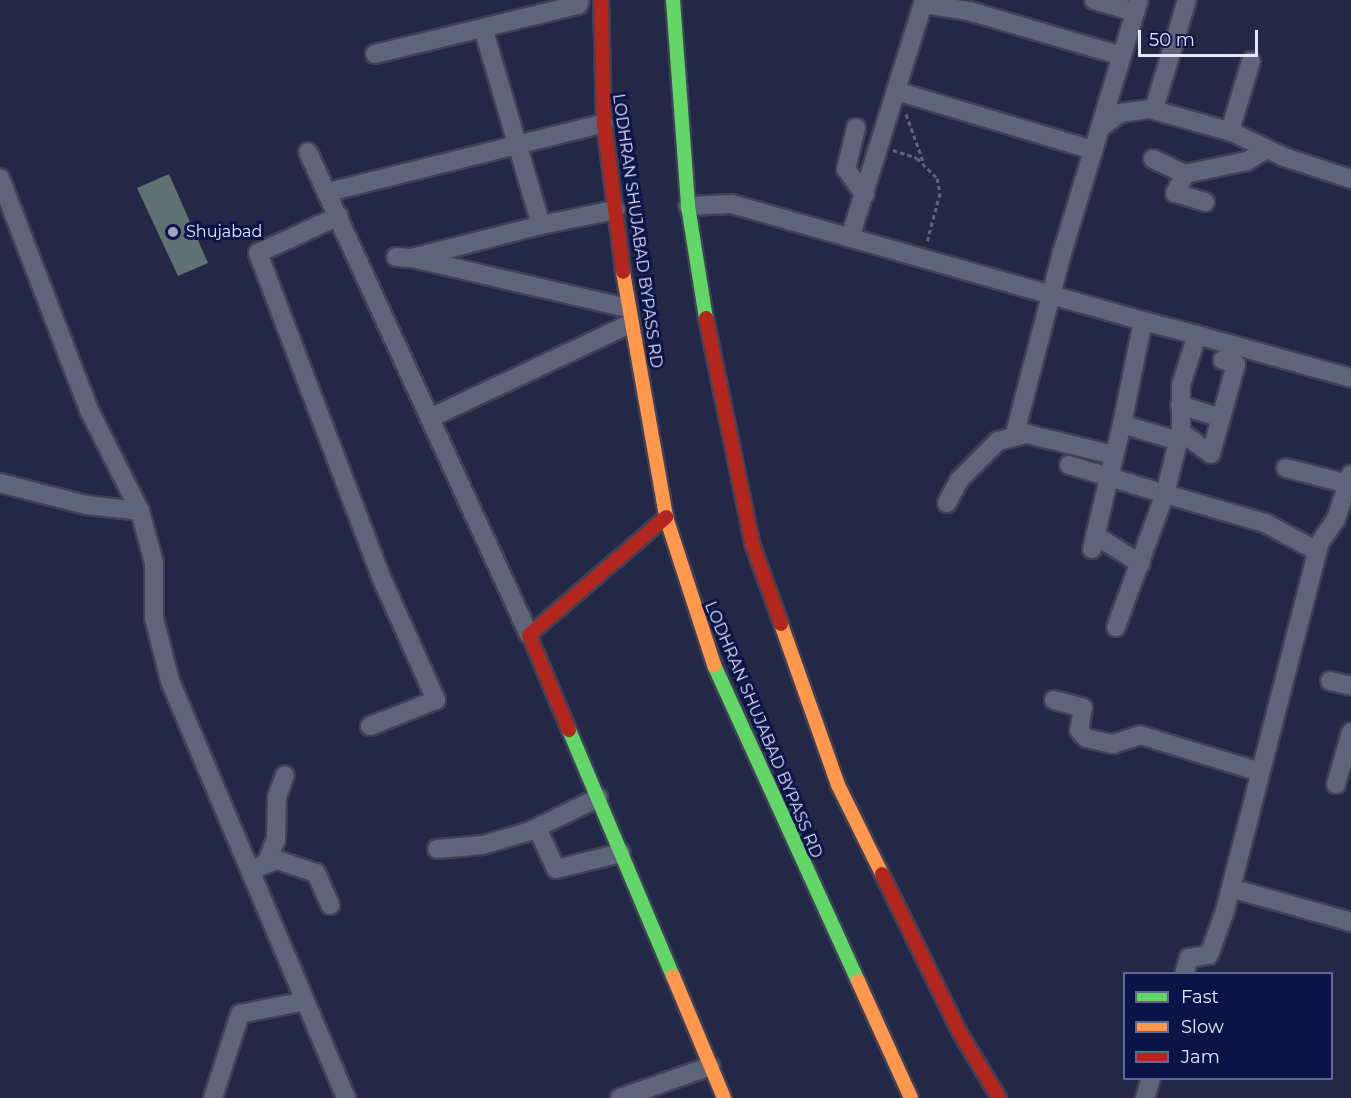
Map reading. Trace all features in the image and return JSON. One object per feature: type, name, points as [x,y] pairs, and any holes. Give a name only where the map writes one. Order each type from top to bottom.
[{"type":"street","points":[[375,54],[579,5],[580,0]]},
{"type":"street","name":"LODHRAN SHUJABAD BYPASS RD","points":[[601,0],[604,123],[628,316],[666,517],[699,631],[911,1098]]},
{"type":"street","points":[[674,0],[688,206],[714,372],[752,543],[838,785],[960,1033],[999,1098]]},
{"type":"street","points":[[1014,437],[1100,128],[1137,6],[1094,0]]},
{"type":"street","points":[[1154,110],[1187,0]]},
{"type":"street","points":[[849,238],[865,195],[924,2],[969,11],[1122,57]]},
{"type":"street","points":[[483,28],[541,225]]},
{"type":"street","points":[[1230,132],[1251,61]]},
{"type":"street","points":[[896,91],[1094,150]]},
{"type":"street","points":[[1100,128],[1134,108],[1154,110],[1230,132],[1267,149],[1351,179]]},
{"type":"street","points":[[328,192],[515,142],[604,123]]},
{"type":"street","points":[[856,128],[846,169],[865,195]]},
{"type":"street","points":[[1153,159],[1185,174],[1247,160],[1267,149]]},
{"type":"street","points":[[308,152],[432,417],[529,635],[724,1098]]},
{"type":"street","points":[[1185,174],[1174,193],[1205,202]]},
{"type":"street","points":[[0,178],[90,412],[140,511],[154,563],[154,618],[170,681],[346,1098]]},
{"type":"street","points":[[688,206],[732,204],[923,261],[1054,291],[1143,321],[1351,378]]},
{"type":"street","points":[[615,210],[404,257],[628,316]]},
{"type":"street","points":[[339,216],[258,253],[381,577],[435,700],[370,726]]},
{"type":"street","points":[[432,417],[628,316]]},
{"type":"street","points":[[1141,564],[1094,542],[1143,321]]},
{"type":"street","points":[[1116,627],[1165,494],[1179,436],[1180,405],[1197,335]]},
{"type":"street","points":[[1122,424],[1179,436],[1210,454],[1236,364],[1223,360]]},
{"type":"street","points":[[1180,405],[1221,418]]},
{"type":"street","points":[[947,503],[981,457],[998,441],[1028,434],[1113,455]]},
{"type":"street","points":[[1069,465],[1265,523],[1317,551]]},
{"type":"street","points":[[1185,972],[1189,958],[1209,955],[1231,888],[1317,551],[1330,528],[1350,479],[1286,468]]},
{"type":"street","points":[[0,483],[86,506],[140,511]]},
{"type":"street","points":[[529,635],[666,517]]},
{"type":"street","points":[[1330,528],[1351,525]]},
{"type":"street","points":[[1330,681],[1351,686]]},
{"type":"street","points":[[1054,700],[1083,708],[1079,730],[1086,738],[1113,744],[1140,735],[1260,772]]},
{"type":"street","points":[[1336,784],[1351,732]]},
{"type":"street","points":[[250,870],[267,861],[276,840],[278,798],[285,775]]},
{"type":"street","points":[[437,849],[483,845],[537,828],[598,798]]},
{"type":"street","points":[[537,828],[556,869],[621,853]]},
{"type":"street","points":[[267,861],[316,873],[330,905]]},
{"type":"street","points":[[1231,888],[1351,922]]},
{"type":"street","points":[[213,1098],[240,1014],[305,1001]]},
{"type":"street","points":[[629,1097],[711,1066]]},
{"type":"street","points":[[1145,1098],[1150,1080]]},
{"type":"path","points":[[896,91],[924,163],[937,178],[940,193],[923,261]]},
{"type":"path","points":[[880,147],[924,163]]},
{"type":"building","points":[[169,174],[208,263],[178,276],[137,188]]},
{"type":"traffic: fast","points":[[673,0],[688,206],[706,318]]},
{"type":"traffic: fast","points":[[714,665],[858,981]]},
{"type":"traffic: fast","points":[[569,730],[673,976]]},
{"type":"traffic: slow","points":[[623,272],[666,517],[714,665]]},
{"type":"traffic: slow","points":[[781,624],[838,785],[882,874]]},
{"type":"traffic: slow","points":[[673,976],[724,1098]]},
{"type":"traffic: slow","points":[[858,981],[911,1098]]},
{"type":"traffic: jam","points":[[601,0],[604,123],[623,272]]},
{"type":"traffic: jam","points":[[706,318],[752,543],[781,624]]},
{"type":"traffic: jam","points":[[569,730],[529,635],[666,517]]},
{"type":"traffic: jam","points":[[882,874],[960,1033],[999,1098]]},
{"type":"place","name":"Shujabad","points":[[173,232]]}]
